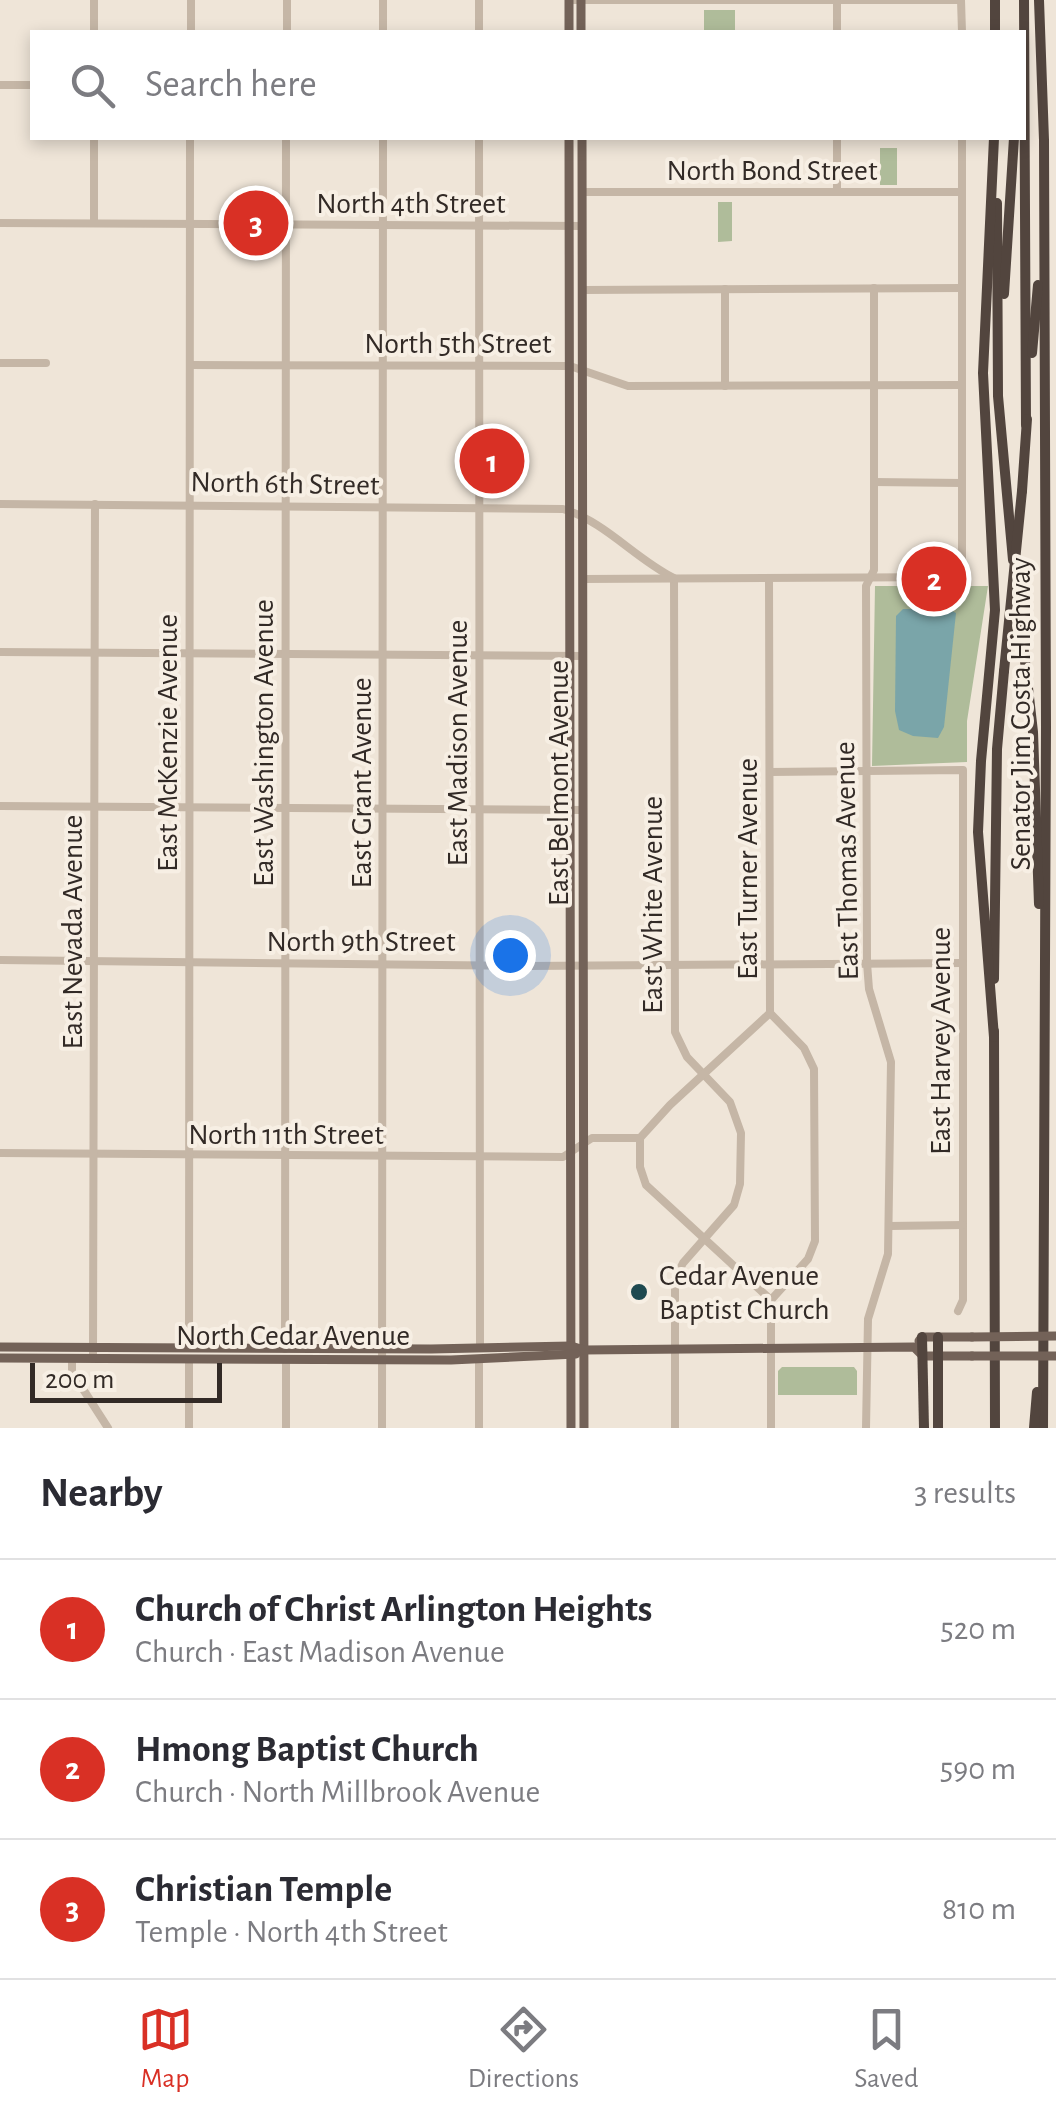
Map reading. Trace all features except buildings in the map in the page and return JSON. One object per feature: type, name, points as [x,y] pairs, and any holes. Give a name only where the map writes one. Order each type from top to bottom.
[{"type":"highway","points":[[995,0],[995,30]]},
{"type":"highway","points":[[1019,30],[1021,0]]},
{"type":"highway","points":[[1021,0],[1021,30]]},
{"type":"highway","name":"Senator Jim Costa Highway","points":[[1039,0],[1044,209],[1046,841],[1042,1000],[1043,1428]]},
{"type":"highway","points":[[994,1037],[980,892],[978,813],[994,610],[983,374],[995,140]]},
{"type":"highway","points":[[995,140],[998,396],[1033,732],[1042,1000]]},
{"type":"highway","points":[[1002,450],[1003,312],[1014,140]]},
{"type":"highway","points":[[1023,140],[1026,425]]},
{"type":"highway","points":[[995,1428],[997,750],[1044,209]]},
{"type":"highway","points":[[1034,1428],[1043,1321]]},
{"type":"highway","points":[[922,1337],[924,1428]]},
{"type":"highway","points":[[938,1337],[938,1428]]},
{"type":"main road","points":[[569,0],[569,30]]},
{"type":"main road","points":[[581,0],[582,30]]},
{"type":"main road","points":[[570,140],[576,188],[582,192]]},
{"type":"main road","name":"East Belmont Avenue","points":[[570,140],[571,1428]]},
{"type":"main road","name":"East Belmont Avenue","points":[[582,140],[584,1428]]},
{"type":"main road","points":[[1056,1336],[922,1337],[914,1347],[923,1356],[1056,1356]]},
{"type":"main road","name":"North Cedar Avenue","points":[[0,1347],[384,1349],[479,1354]]},
{"type":"main road","name":"North Cedar Avenue","points":[[0,1358],[383,1361],[584,1350],[914,1347]]},
{"type":"main road","points":[[141,1359],[148,1355],[181,1354],[189,1348]]},
{"type":"main road","points":[[190,1360],[197,1353],[225,1353],[236,1348]]},
{"type":"street","points":[[94,0],[94,30]]},
{"type":"street","points":[[190,30],[191,0]]},
{"type":"street","points":[[286,0],[286,30]]},
{"type":"street","points":[[383,0],[383,30]]},
{"type":"street","points":[[479,0],[479,30]]},
{"type":"street","points":[[569,0],[962,0],[962,30]]},
{"type":"street","points":[[837,0],[837,30]]},
{"type":"street","points":[[0,84],[30,84]]},
{"type":"street","points":[[94,140],[94,223]]},
{"type":"street","name":"East McKenzie Avenue","points":[[189,1348],[190,140]]},
{"type":"street","name":"East Washington Avenue","points":[[285,1348],[286,140]]},
{"type":"street","name":"East Grant Avenue","points":[[382,1428],[383,140]]},
{"type":"street","name":"East Madison Avenue","points":[[479,140],[479,1428]]},
{"type":"street","points":[[837,140],[837,192]]},
{"type":"street","points":[[583,579],[962,577],[962,140]]},
{"type":"street","name":"North Bond Street","points":[[582,192],[962,192]]},
{"type":"street","name":"North 4th Street","points":[[0,223],[582,226]]},
{"type":"street","name":"East Thomas Avenue","points":[[866,1428],[868,1319],[888,1254],[891,1062],[869,989],[867,963],[866,586],[874,570],[874,288]]},
{"type":"street","points":[[583,290],[962,288]]},
{"type":"street","points":[[725,289],[725,386]]},
{"type":"street","points":[[0,363],[46,363]]},
{"type":"street","name":"North 5th Street","points":[[190,364],[570,366],[628,386],[962,386]]},
{"type":"street","points":[[874,482],[962,482]]},
{"type":"street","name":"North 6th Street","points":[[0,504],[528,506],[570,510]]},
{"type":"street","name":"East Nevada Avenue","points":[[93,1359],[95,504]]},
{"type":"street","points":[[570,510],[612,533],[647,564],[674,578]]},
{"type":"street","name":"East White Avenue","points":[[674,578],[673,964],[677,1040],[730,1102],[741,1132],[738,1195],[728,1214],[683,1263],[675,1279],[675,1428]]},
{"type":"street","name":"East Turner Avenue","points":[[769,578],[770,1013],[810,1058],[816,1083],[815,1241],[808,1259],[771,1300]]},
{"type":"street","points":[[0,652],[583,656]]},
{"type":"street","name":"East Harvey Avenue","points":[[866,771],[962,770],[963,1300],[958,1311]]},
{"type":"street","points":[[770,772],[866,771]]},
{"type":"street","points":[[0,806],[583,810]]},
{"type":"street","name":"North 9th Street","points":[[0,960],[286,964],[963,963]]},
{"type":"street","points":[[570,1152],[592,1138],[640,1138],[770,1013]]},
{"type":"street","points":[[640,1138],[640,1167],[646,1185],[771,1300],[771,1428]]},
{"type":"street","name":"North 11th Street","points":[[0,1153],[563,1157],[570,1152]]},
{"type":"street","points":[[889,1226],[963,1225]]},
{"type":"street","points":[[72,1359],[72,1372],[108,1428]]},
{"type":"street","points":[[189,1428],[190,1360]]},
{"type":"street","points":[[286,1360],[286,1428]]},
{"type":"green space","points":[[704,10],[735,10],[735,30],[704,30]]},
{"type":"green space","points":[[880,148],[897,148],[897,185],[880,185]]},
{"type":"green space","points":[[718,202],[732,202],[732,241],[718,242]]},
{"type":"green space","points":[[875,586],[988,586],[967,721],[967,762],[872,766]]},
{"type":"green space","points":[[782,1367],[854,1367],[857,1395],[778,1395],[778,1371]]},
{"type":"water","points":[[903,609],[948,609],[956,613],[944,727],[938,738],[913,736],[899,730],[895,711],[896,616]]},
{"type":"place","name":"Christian Temple","points":[[256,223]]},
{"type":"place","name":"Church of Christ Arlington Heights","points":[[492,461]]},
{"type":"place","name":"Hmong Baptist Church","points":[[934,579]]},
{"type":"place","name":"Cedar Avenue Baptist Church","points":[[639,1292]]}]
